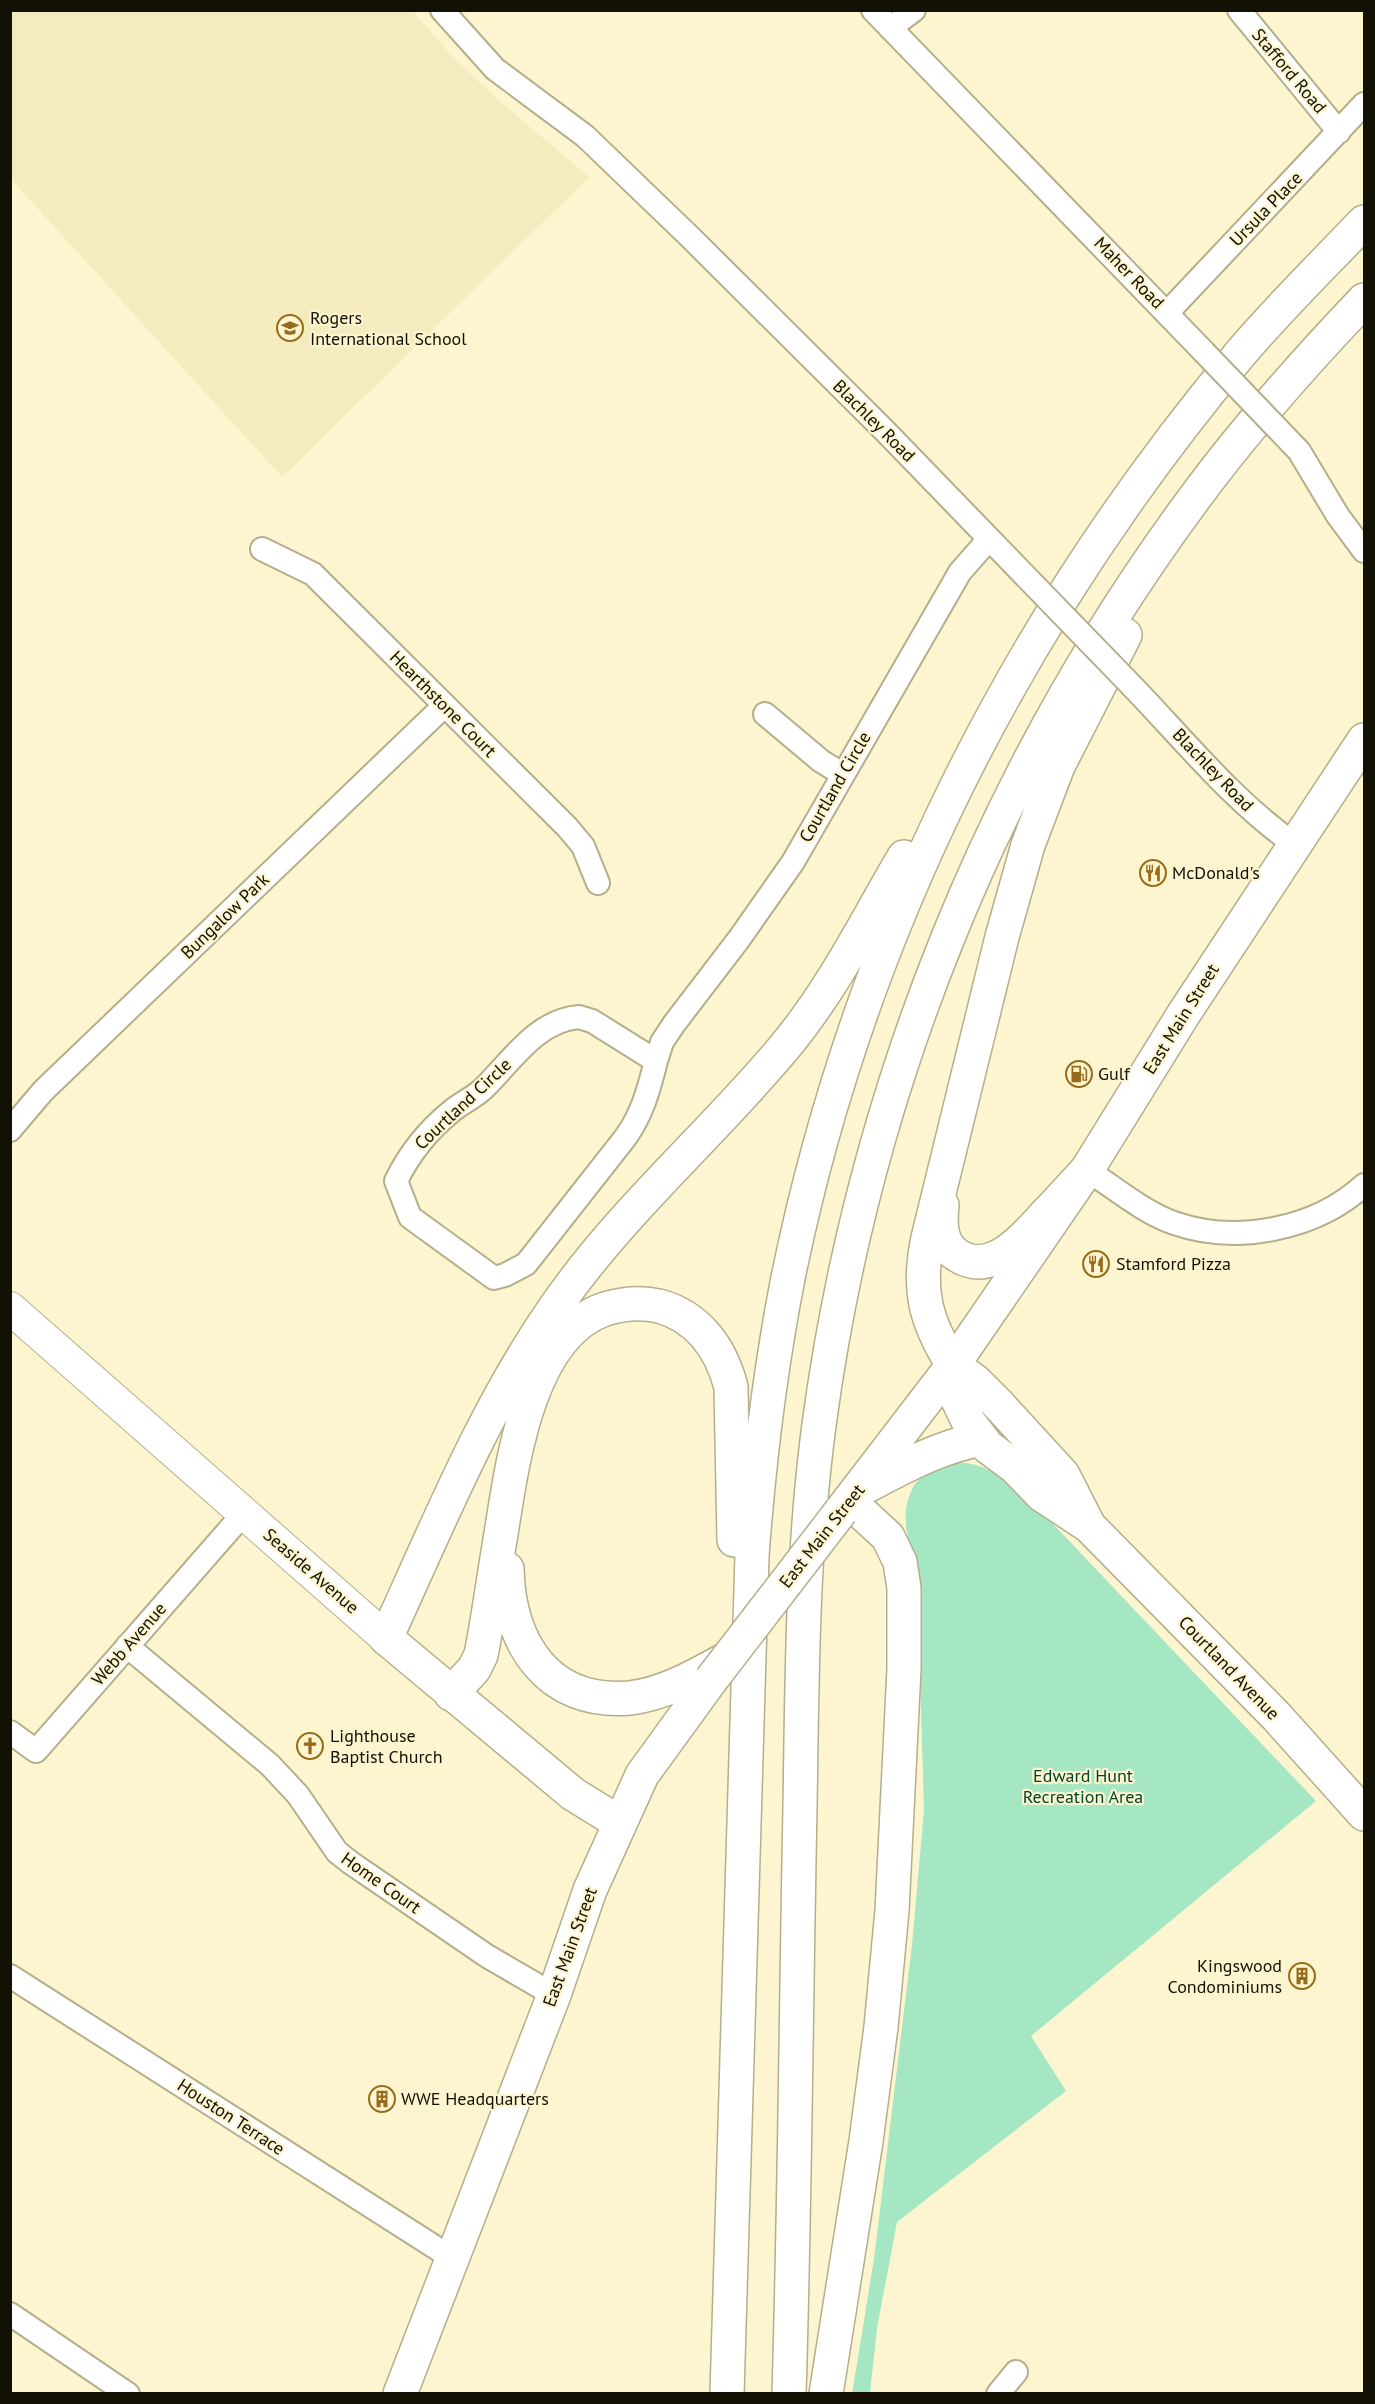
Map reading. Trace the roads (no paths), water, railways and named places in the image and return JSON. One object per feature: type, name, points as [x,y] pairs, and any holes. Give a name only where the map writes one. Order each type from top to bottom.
[{"type":"main road","points":[[727,2394],[752,1555],[766,1416],[789,1278],[820,1143],[862,1009],[913,879],[972,753],[1059,602],[1116,514],[1244,350],[1365,222]]},
{"type":"main road","points":[[789,2394],[794,2221],[798,1876],[806,1565],[811,1499],[821,1408],[840,1296],[854,1230],[890,1098],[935,968],[987,844],[1028,763],[1083,664],[1119,605],[1198,494],[1285,386],[1365,300]]},
{"type":"main road","points":[[953,1365],[938,1340],[927,1313],[922,1276],[928,1238],[1016,884],[1042,804],[1074,734],[1198,494]]},
{"type":"main road","name":"East Main Street","points":[[400,2394],[554,1995],[590,1890],[642,1775],[719,1669],[953,1365],[1087,1170],[1183,1015],[1294,844],[1365,740]]},
{"type":"main road","points":[[386,1638],[492,1412],[544,1324],[575,1279],[623,1221],[753,1082],[806,1021],[844,962],[905,854],[972,753]]},
{"type":"main road","points":[[963,1096],[945,1182],[941,1223],[947,1245],[955,1254],[966,1260],[979,1262],[1000,1256],[1025,1237],[1087,1170]]},
{"type":"main road","points":[[451,1694],[474,1669],[481,1655],[519,1431],[536,1386],[552,1354],[565,1336],[579,1323],[597,1312],[617,1305],[658,1306],[691,1322],[705,1334],[726,1367],[731,1387],[740,1937]]},
{"type":"main road","name":"Seaside Avenue","points":[[10,1308],[451,1694],[573,1794],[620,1823]]},
{"type":"main road","name":"Courtland Avenue","points":[[953,1365],[956,1396],[968,1421],[981,1439],[1015,1467],[1053,1485]]},
{"type":"main road","name":"Courtland Avenue","points":[[953,1365],[975,1381],[998,1404],[1053,1485],[1089,1526],[1277,1717],[1365,1814]]},
{"type":"main road","points":[[826,2394],[866,2141],[880,2027],[891,1911],[904,1669],[904,1588],[900,1562],[888,1537],[849,1501],[926,1455],[955,1444],[981,1439]]},
{"type":"main road","points":[[507,1492],[506,1564],[512,1616],[523,1644],[532,1657],[556,1680],[592,1696],[630,1698],[660,1691],[719,1669]]},
{"type":"street","name":"Blachley Road","points":[[442,10],[495,69],[585,136],[690,237],[885,431],[1245,804],[1294,844]]},
{"type":"street","name":"Maher Road","points":[[873,10],[1299,451],[1338,516],[1365,551]]},
{"type":"street","points":[[891,28],[914,10]]},
{"type":"street","name":"Stafford Road","points":[[1239,10],[1339,132]]},
{"type":"street","name":"Ursula Place","points":[[1167,313],[1365,104]]},
{"type":"street","name":"Courtland Circle","points":[[656,1061],[592,1022],[579,1017],[566,1018],[542,1030],[484,1088],[452,1111],[411,1151],[396,1181],[410,1217],[494,1278],[526,1264],[635,1124],[644,1104],[662,1042],[793,862],[960,572],[989,539]]},
{"type":"street","name":"Hearthstone Court","points":[[262,549],[314,574],[567,827],[583,846],[598,883]]},
{"type":"street","name":"Bungalow Park","points":[[10,1130],[43,1091],[444,706]]},
{"type":"street","points":[[765,714],[821,761],[842,774]]},
{"type":"street","points":[[1087,1170],[1141,1206],[1172,1222],[1194,1229],[1223,1232],[1262,1231],[1295,1225],[1325,1213],[1351,1197],[1365,1185]]},
{"type":"street","name":"Webb Avenue","points":[[10,1732],[36,1751],[244,1513]]},
{"type":"street","name":"Home Court","points":[[127,1646],[270,1765],[298,1795],[337,1852],[487,1956],[554,1995]]},
{"type":"street","name":"Houston Terrace","points":[[10,1976],[452,2258]]},
{"type":"street","points":[[10,2314],[128,2394]]},
{"type":"street","points":[[998,2394],[1016,2372]]},
{"type":"place","name":"Rogers International School","points":[[290,328]]},
{"type":"place","name":"McDonald's","points":[[1153,873]]},
{"type":"place","name":"Gulf","points":[[1079,1074]]},
{"type":"place","name":"Stamford Pizza","points":[[1096,1264]]},
{"type":"place","name":"Lighthouse Baptist Church","points":[[310,1746]]},
{"type":"place","name":"Kingswood Condominiums","points":[[1302,1976]]},
{"type":"place","name":"WWE Headquarters","points":[[382,2099]]},
{"type":"park label","name":"Edward Hunt Recreation Area","points":[[1083,1786]]}]
